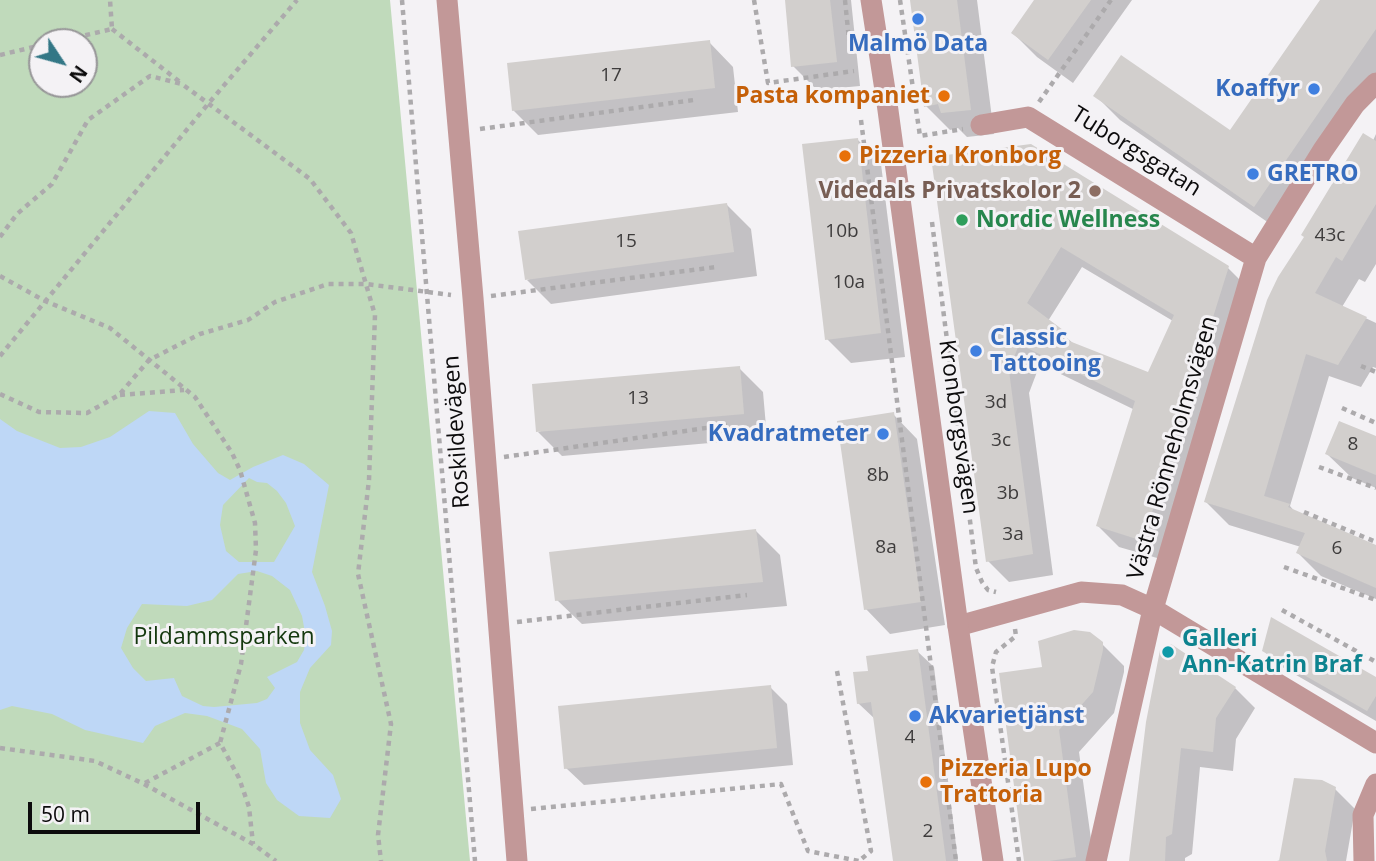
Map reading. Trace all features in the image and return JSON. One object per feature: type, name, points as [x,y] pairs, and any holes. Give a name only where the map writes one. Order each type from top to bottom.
[{"type":"street","name":"Roskildevägen","points":[[447,0],[517,861]]},
{"type":"street","name":"Kronborgsvägen","points":[[871,0],[993,861]]},
{"type":"street","name":"Västra Rönneholmsvägen","points":[[1096,861],[1153,608],[1256,258],[1323,150],[1355,104],[1376,83]]},
{"type":"street","points":[[981,125],[1028,117]]},
{"type":"street","name":"Tuborgsgatan","points":[[1028,117],[1256,258]]},
{"type":"street","points":[[958,626],[1081,592],[1122,595],[1153,608],[1376,743]]},
{"type":"street","points":[[1364,861],[1363,815],[1376,784]]},
{"type":"path","points":[[110,0],[112,29],[208,104],[310,178],[351,233],[375,314],[369,480],[358,574],[391,724],[378,835],[381,861]]},
{"type":"path","points":[[0,356],[297,0]]},
{"type":"path","points":[[402,0],[475,861]]},
{"type":"path","points":[[754,0],[768,83],[854,71]]},
{"type":"path","points":[[845,0],[849,40]]},
{"type":"path","points":[[900,0],[920,136],[981,125]]},
{"type":"path","points":[[1028,117],[1111,0]]},
{"type":"path","points":[[98,32],[112,29]]},
{"type":"path","points":[[0,55],[28,48]]},
{"type":"path","points":[[0,237],[17,214],[51,184],[88,120],[150,76],[182,84]]},
{"type":"path","points":[[458,132],[694,100]]},
{"type":"path","points":[[861,120],[956,861]]},
{"type":"path","points":[[932,222],[976,568],[988,590],[998,593]]},
{"type":"path","points":[[0,394],[39,412],[87,412],[119,395],[149,360],[200,334],[248,320],[275,302],[328,284],[366,284],[473,298],[716,267]]},
{"type":"path","points":[[0,276],[45,302],[110,328],[195,397],[232,453],[249,495],[255,523],[256,550],[241,664],[220,743],[239,778],[249,807],[253,844]]},
{"type":"path","points":[[1361,366],[1376,372]]},
{"type":"path","points":[[119,395],[185,390]]},
{"type":"path","points":[[1342,408],[1376,423]]},
{"type":"path","points":[[486,460],[727,425]]},
{"type":"path","points":[[1319,467],[1376,488]]},
{"type":"path","points":[[1304,512],[1376,542]]},
{"type":"path","points":[[1284,567],[1376,600]]},
{"type":"path","points":[[499,624],[747,595]]},
{"type":"path","points":[[1282,610],[1376,662]]},
{"type":"path","points":[[1016,636],[996,652],[992,667],[1019,861]]},
{"type":"path","points":[[513,810],[781,784],[808,851],[859,861],[871,851],[837,670]]},
{"type":"path","points":[[144,784],[220,743]]},
{"type":"path","points":[[0,748],[95,761],[144,784],[253,844],[276,861]]},
{"type":"green space","name":"Pildammsparken","points":[[0,0],[390,0],[470,861],[0,861]]},
{"type":"water","points":[[149,411],[175,413],[193,444],[218,473],[230,480],[283,455],[304,464],[329,485],[312,572],[332,631],[331,645],[310,668],[300,692],[300,723],[310,750],[333,775],[341,799],[330,818],[299,816],[277,800],[266,783],[260,749],[242,729],[207,716],[185,713],[155,726],[143,743],[85,730],[52,714],[12,706],[0,710],[0,419],[17,431],[60,448],[81,447],[110,437]],"holes":[[[249,478],[267,483],[277,491],[286,503],[295,526],[274,562],[239,562],[226,551],[220,525],[223,505]],[[257,571],[272,576],[290,590],[302,616],[306,638],[304,650],[297,662],[267,677],[275,688],[267,699],[257,703],[203,706],[182,696],[174,678],[146,681],[133,668],[121,648],[127,628],[142,604],[187,606],[212,600],[238,574]]]},
{"type":"building","points":[[785,0],[830,0],[837,62],[791,67]]},
{"type":"building","points":[[910,0],[957,0],[971,110],[941,113],[938,104],[924,107]]},
{"type":"building","points":[[1034,0],[1091,0],[1048,60],[1011,33]]},
{"type":"building","points":[[1320,0],[1376,0],[1376,29],[1254,207],[1093,96],[1121,55],[1230,130]]},
{"type":"building","points":[[710,40],[715,88],[512,111],[507,63]]},
{"type":"building","points":[[1363,133],[1376,141],[1376,204],[1342,261],[1336,257],[1315,293],[1367,317],[1338,365],[1306,354],[1264,496],[1290,504],[1288,507],[1376,545],[1376,588],[1296,553],[1305,533],[1204,502],[1267,300],[1278,277],[1304,237],[1301,235]]},
{"type":"building","points":[[858,138],[881,333],[825,340],[802,144]]},
{"type":"building","points":[[1031,144],[1229,266],[1143,541],[1096,526],[1135,401],[1019,344],[1009,371],[1033,554],[986,562],[931,157]],"holes":[[[1061,247],[1174,315],[1148,372],[1059,337],[1063,330],[1027,303]]]},
{"type":"building","points":[[727,203],[734,252],[525,280],[518,231]]},
{"type":"building","points":[[740,366],[744,414],[536,432],[532,384]]},
{"type":"building","points":[[894,412],[921,602],[864,610],[837,421]]},
{"type":"building","points":[[1339,421],[1376,436],[1376,475],[1325,454]]},
{"type":"building","points":[[756,529],[763,582],[555,601],[549,552]]},
{"type":"building","points":[[1271,617],[1376,677],[1376,696],[1367,711],[1262,651]]},
{"type":"building","points":[[1074,630],[1090,632],[1103,642],[1093,692],[1059,730],[1076,857],[1024,861],[999,673],[1042,667],[1038,641]]},
{"type":"building","points":[[1171,644],[1236,687],[1216,718],[1213,752],[1181,748],[1172,834],[1166,837],[1165,861],[1129,861],[1146,722],[1160,650]]},
{"type":"building","points":[[918,649],[946,861],[893,861],[871,702],[857,704],[853,672],[868,671],[866,656]]},
{"type":"building","points":[[771,685],[777,748],[564,769],[558,706]]},
{"type":"building","points":[[1294,778],[1322,780],[1336,787],[1325,851],[1327,861],[1279,861]]},
{"type":"place","name":"Malmö Data","points":[[918,19]]},
{"type":"place","name":"Koaffyr","points":[[1314,89]]},
{"type":"place","name":"Pasta kompaniet","points":[[944,96]]},
{"type":"place","name":"Pizzeria Kronborg","points":[[845,156]]},
{"type":"place","name":"GRETRO","points":[[1253,174]]},
{"type":"place","name":"Videdals Privatskolor 2","points":[[1095,191]]},
{"type":"place","name":"Nordic Wellness","points":[[962,220]]},
{"type":"place","name":"Classic Tattooing","points":[[976,351]]},
{"type":"place","name":"Kvadratmeter","points":[[883,434]]},
{"type":"place","name":"Galleri Ann-Katrin Braf","points":[[1168,652]]},
{"type":"place","name":"Akvarietjänst","points":[[915,716]]},
{"type":"place","name":"Pizzeria Lupo Trattoria","points":[[926,782]]}]
